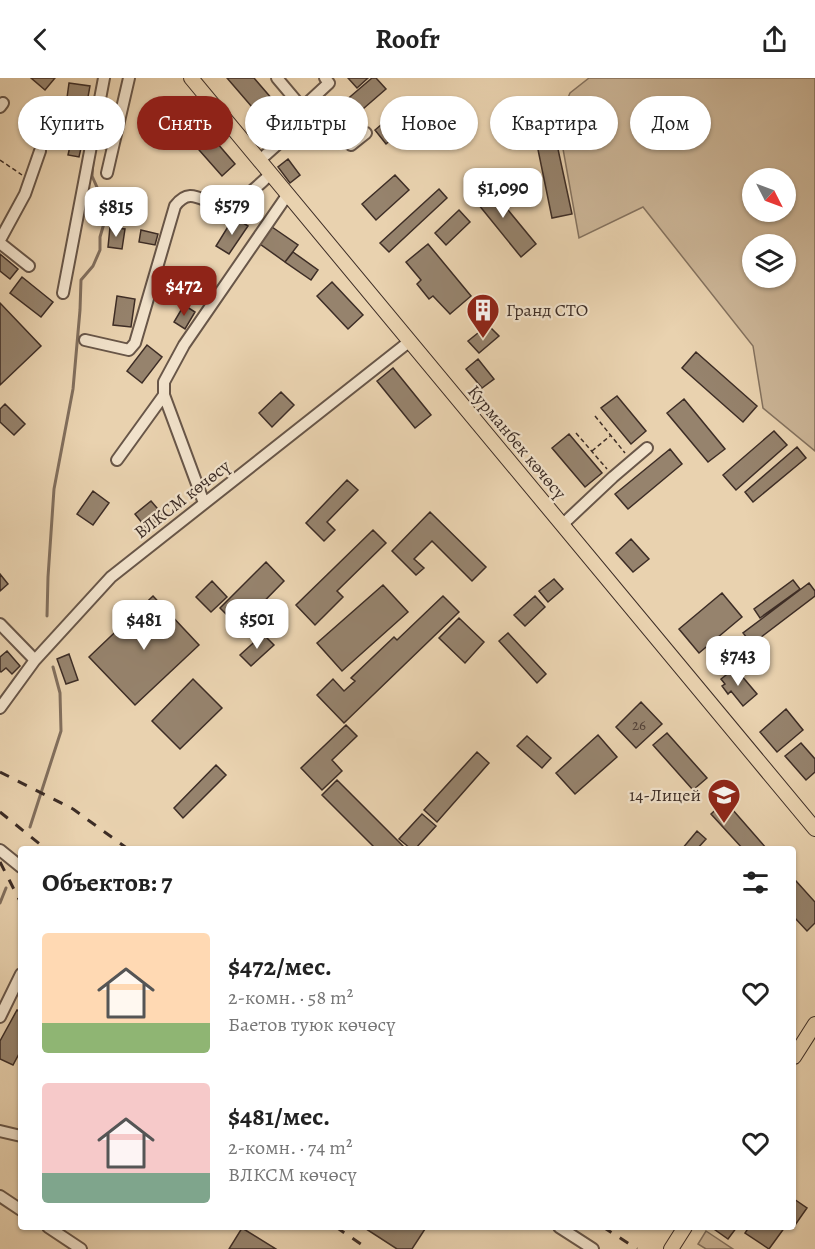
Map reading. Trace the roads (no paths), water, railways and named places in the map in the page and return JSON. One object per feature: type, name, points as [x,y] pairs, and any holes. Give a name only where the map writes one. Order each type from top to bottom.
[{"type":"main road","name":"Курманбек көчөсү","points":[[191,78],[815,830]]},
{"type":"main road","points":[[796,1054],[815,1024]]},
{"type":"main road","points":[[675,1247],[684,1230]]},
{"type":"street","points":[[63,293],[104,78]]},
{"type":"street","points":[[107,173],[129,78]]},
{"type":"street","points":[[277,78],[292,96]]},
{"type":"street","points":[[319,96],[329,83],[325,78]]},
{"type":"street","points":[[260,160],[270,150]]},
{"type":"street","points":[[29,266],[0,241],[25,194],[40,151]]},
{"type":"street","points":[[85,340],[129,350],[135,343],[175,206],[180,199],[189,195],[215,204],[235,203],[271,174]]},
{"type":"street","points":[[204,503],[164,395],[164,382],[184,345],[288,194]]},
{"type":"street","name":"ВЛКСМ көчөсү","points":[[0,708],[35,660],[111,577],[410,341]]},
{"type":"street","points":[[117,460],[164,395]]},
{"type":"street","points":[[562,525],[646,448]]},
{"type":"street","points":[[0,624],[35,660]]},
{"type":"street","points":[[0,850],[18,865]]},
{"type":"street","points":[[0,1017],[18,980]]},
{"type":"street","points":[[0,1131],[18,1135]]},
{"type":"street","points":[[0,1196],[18,1208]]},
{"type":"street","points":[[52,1230],[81,1249]]},
{"type":"street","points":[[564,1230],[593,1249]]},
{"type":"waterway","points":[[47,616],[54,489],[73,389],[81,280],[93,266],[100,250],[100,237],[105,220],[104,203],[92,176],[93,161]]},
{"type":"waterway","points":[[30,827],[61,731],[60,693],[53,667]]},
{"type":"waterway","points":[[0,903],[6,888]]},
{"type":"railway","points":[[0,772],[73,809],[124,846]]},
{"type":"railway","points":[[0,812],[42,846]]},
{"type":"railway","points":[[0,862],[18,897]]},
{"type":"railway","points":[[340,1230],[368,1249]]},
{"type":"railway","points":[[608,1230],[637,1249]]},
{"type":"place","name":"Гранд СТО","points":[[483,339]]},
{"type":"place","name":"14-Лицей","points":[[724,824]]}]
